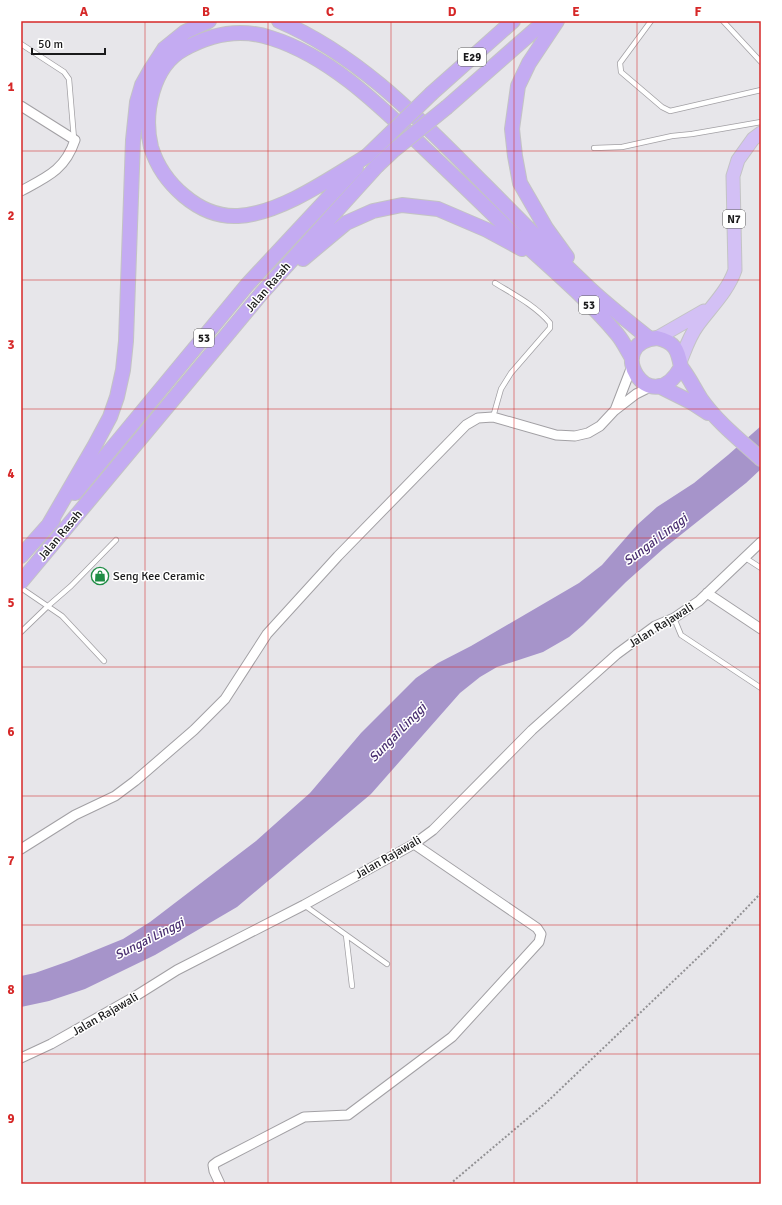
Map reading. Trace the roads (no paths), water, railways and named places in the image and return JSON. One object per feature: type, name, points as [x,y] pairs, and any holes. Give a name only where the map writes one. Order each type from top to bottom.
[{"type":"highway","points":[[48,526],[110,417],[117,397],[126,341],[133,140],[137,102],[142,85],[164,48],[185,32],[209,21]]},
{"type":"highway","points":[[279,21],[322,43],[350,61],[375,80],[418,118],[587,287]]},
{"type":"highway","name":"Jalan Rasah","points":[[21,556],[48,526],[248,285],[367,156],[432,93],[512,21]]},
{"type":"highway","name":"Jalan Rasah","points":[[21,582],[261,294],[378,166],[394,150],[447,107],[545,21]]},
{"type":"highway","points":[[557,21],[529,63],[518,86],[512,129],[515,156],[520,183],[546,228],[587,287]]},
{"type":"highway","points":[[367,156],[282,205],[256,215],[236,216],[219,214],[200,207],[179,192],[161,170],[151,146],[150,107],[153,87],[169,62],[182,50],[211,37],[227,33],[244,33],[270,37],[294,47],[326,65],[381,107],[539,257]]},
{"type":"highway","points":[[261,294],[346,223],[373,211],[402,205],[438,209],[487,230],[539,257]]},
{"type":"highway","name":"53","points":[[539,257],[570,285],[618,336],[632,362],[634,373],[639,379],[645,384],[656,386],[691,402],[720,421]]},
{"type":"highway","name":"53","points":[[587,287],[653,339],[664,340],[676,348],[679,355],[680,365],[690,378],[701,399],[720,421],[761,458]]},
{"type":"highway","points":[[632,362],[638,346],[643,342],[653,339]]},
{"type":"highway","points":[[656,386],[666,384],[672,380],[680,365]]},
{"type":"main road","name":"N7","points":[[680,365],[689,339],[731,281],[735,270],[733,176],[738,160],[753,139],[761,133]]},
{"type":"main road","name":"N7","points":[[653,339],[711,307]]},
{"type":"street","points":[[21,106],[75,140],[71,151],[58,170],[21,191]]},
{"type":"street","points":[[614,411],[632,362]]},
{"type":"street","points":[[21,849],[75,815],[115,796],[135,781],[194,730],[225,699],[267,634],[375,517],[466,425],[478,418],[494,418],[556,435],[575,436],[588,433],[600,426],[614,411],[636,394],[656,386]]},
{"type":"street","name":"Jalan Rajawali","points":[[21,1058],[52,1044],[134,997],[177,970],[304,905],[414,844],[432,830],[532,730],[617,654],[655,626],[674,618],[699,601],[761,542]]},
{"type":"street","points":[[707,593],[761,629]]},
{"type":"street","points":[[220,1184],[213,1166],[216,1162],[304,1117],[348,1115],[452,1037],[538,942],[541,934],[537,928],[414,844]]},
{"type":"lane","points":[[651,21],[620,64],[621,72],[662,107],[670,111],[761,90]]},
{"type":"lane","points":[[723,21],[761,62]]},
{"type":"lane","points":[[21,44],[64,72],[69,79],[75,140]]},
{"type":"lane","points":[[594,148],[622,147],[672,136],[761,122]]},
{"type":"lane","points":[[494,283],[524,301],[545,317],[550,323],[550,328],[511,373],[501,389],[494,418]]},
{"type":"lane","points":[[21,632],[71,586],[116,540]]},
{"type":"lane","points":[[744,557],[761,568]]},
{"type":"lane","points":[[21,588],[62,616],[104,661]]},
{"type":"lane","points":[[674,618],[681,635],[761,688]]},
{"type":"lane","points":[[304,905],[387,964]]},
{"type":"lane","points":[[346,935],[352,986]]},
{"type":"water","name":"Sungai Linggi","points":[[761,426],[761,469],[746,483],[663,549],[569,637],[543,652],[497,667],[480,677],[460,693],[371,794],[237,907],[155,955],[85,989],[49,1001],[21,1007],[21,976],[35,973],[69,961],[123,939],[150,922],[256,841],[310,793],[361,733],[416,678],[438,663],[471,646],[579,583],[602,565],[637,525],[657,507],[694,483]]},
{"type":"place","name":"Seng Kee Ceramic","points":[[100,576]]}]
